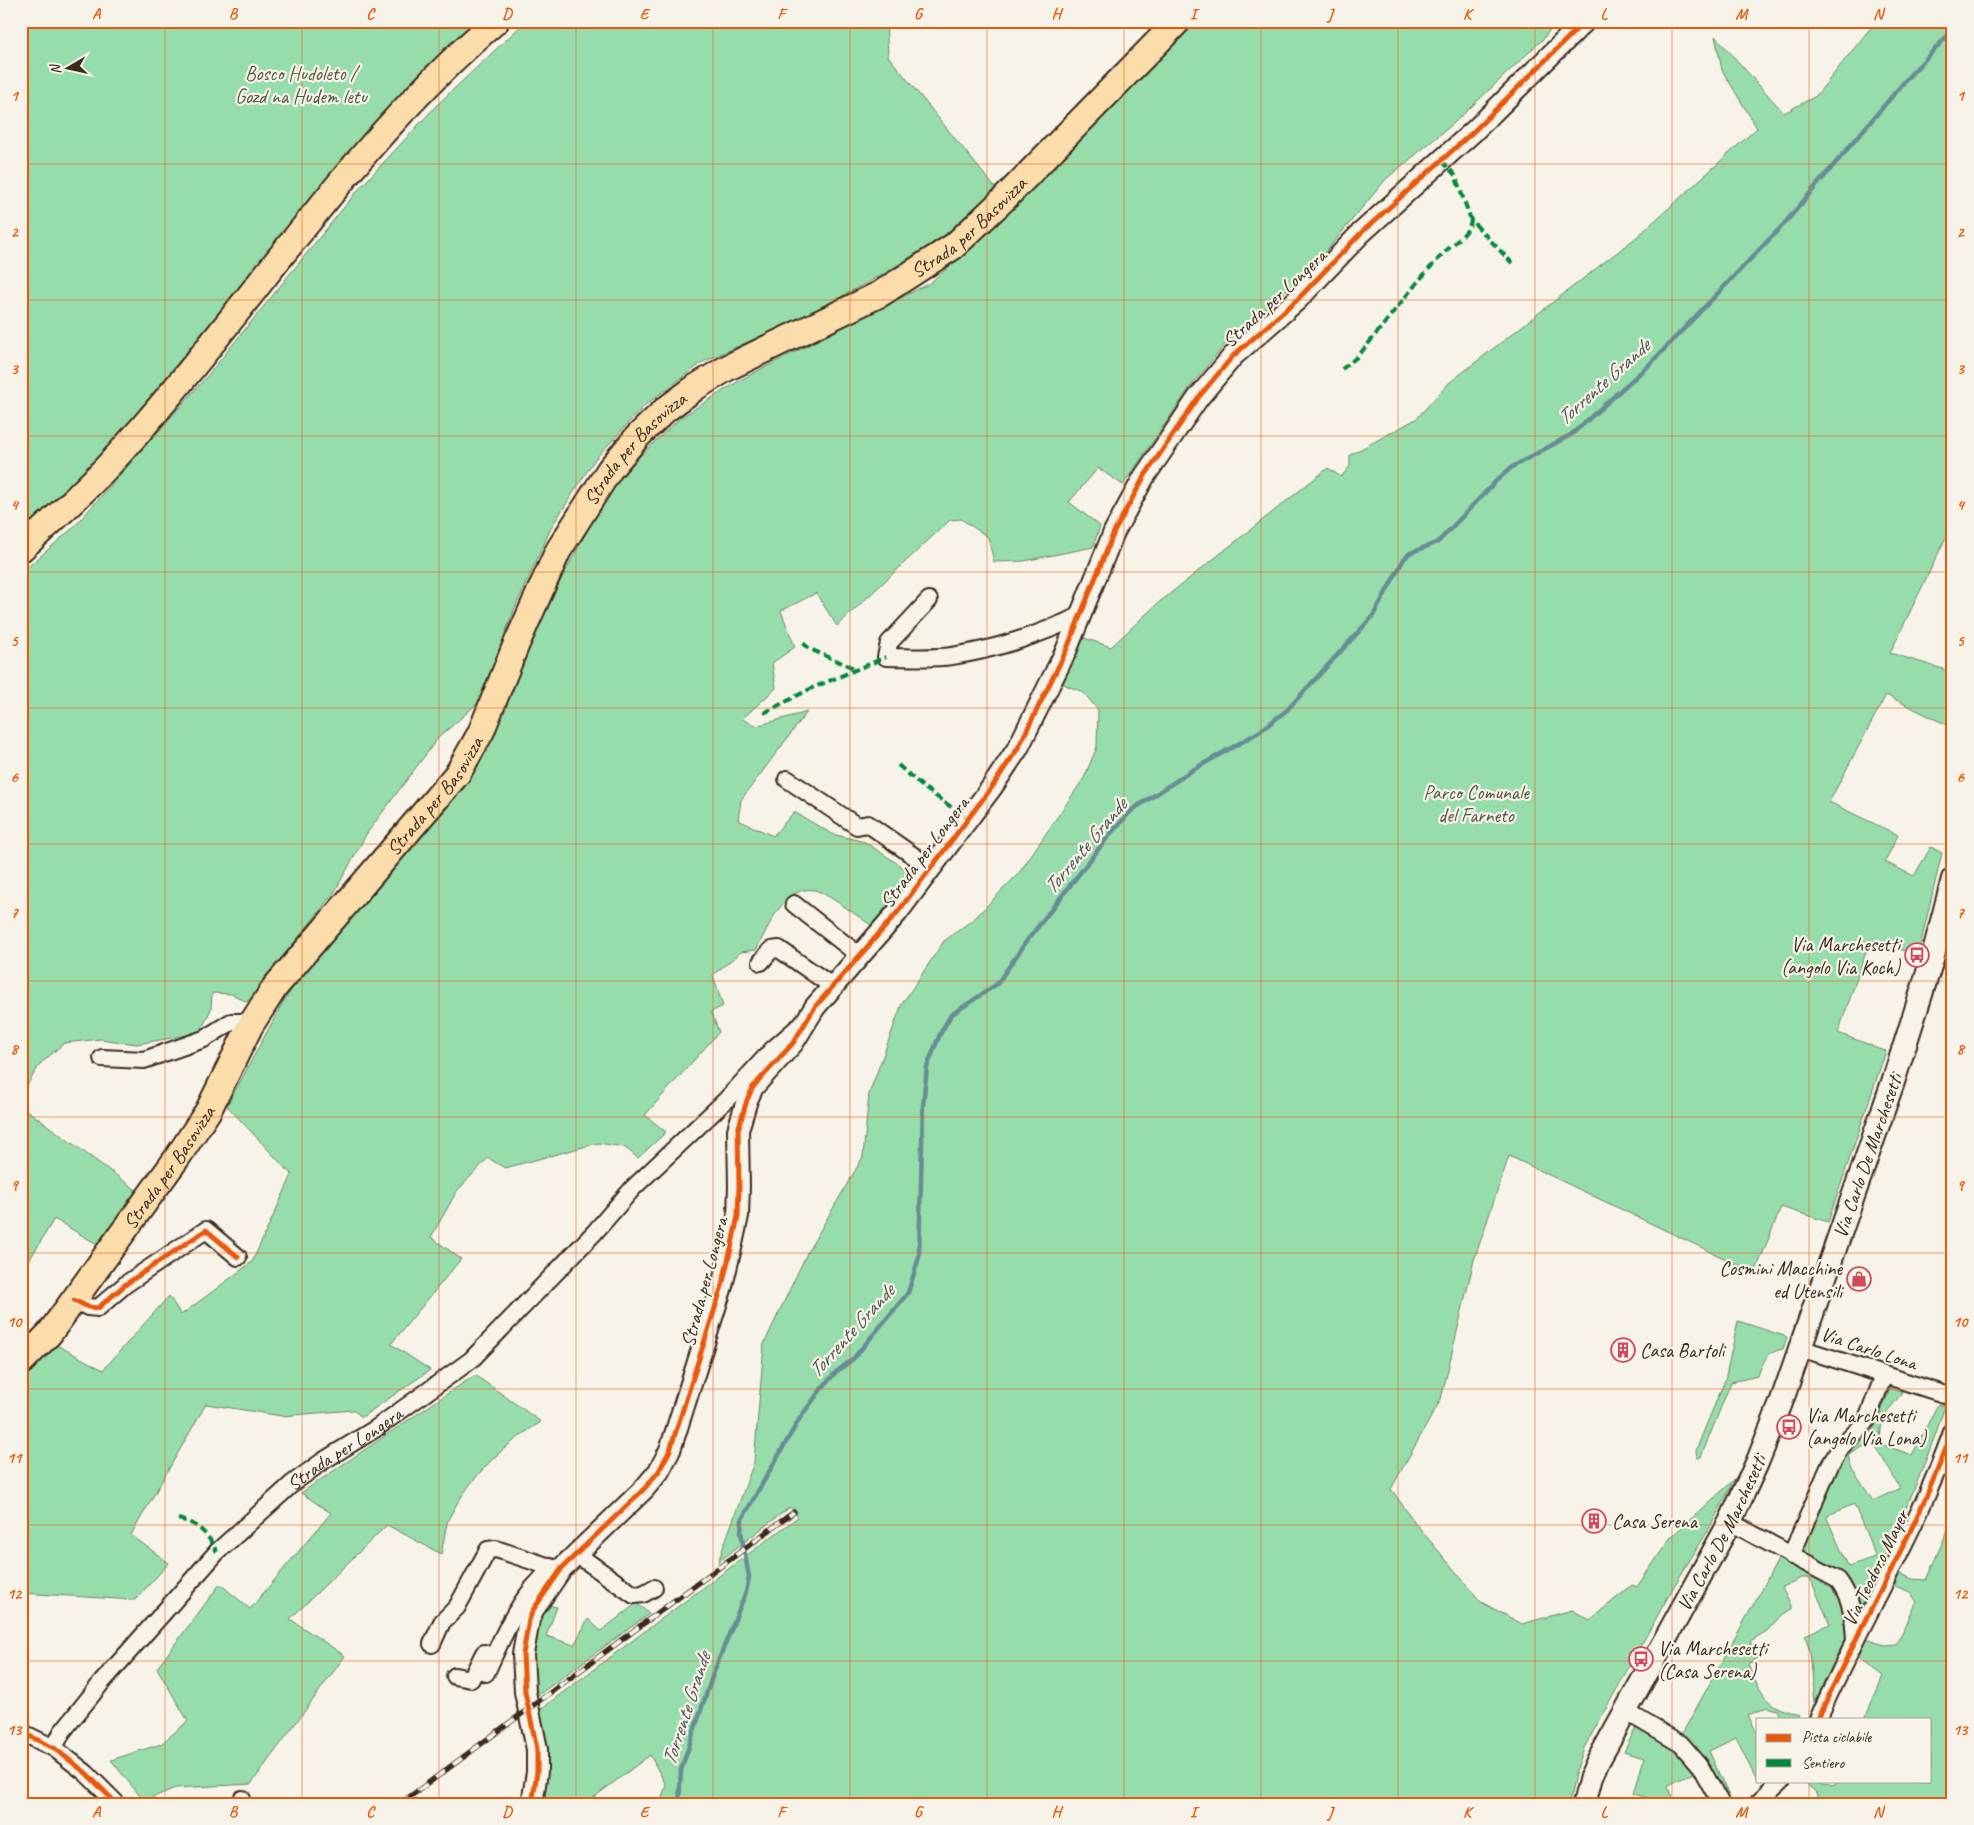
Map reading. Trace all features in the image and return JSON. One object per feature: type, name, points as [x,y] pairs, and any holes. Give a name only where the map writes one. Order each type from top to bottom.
[{"type":"main road","points":[[21,549],[69,505],[127,445],[342,180],[428,87],[496,21]]},
{"type":"main road","name":"Strada per Basovizza","points":[[21,1362],[50,1334],[208,1111],[261,1006],[303,952],[430,809],[458,774],[481,732],[519,637],[558,551],[610,469],[638,436],[665,410],[727,368],[880,294],[954,246],[1004,199],[1178,21]]},
{"type":"main road","name":"Via Carlo De Marchesetti","points":[[1586,1803],[1598,1761],[1730,1522],[1761,1454],[1800,1348],[1920,999],[1953,879]]},
{"type":"street","name":"Strada per Longera","points":[[532,1804],[536,1782],[537,1749],[525,1692],[523,1654],[525,1636],[533,1610],[563,1563],[644,1488],[660,1471],[670,1450],[715,1310],[732,1244],[738,1216],[738,1130],[753,1087],[792,1043],[804,1022],[832,986],[860,956],[931,868],[992,787],[1018,748],[1066,651],[1108,546],[1130,501],[1198,398],[1215,376],[1233,356],[1325,273],[1361,233],[1403,193],[1468,137],[1585,21]]},
{"type":"street","points":[[929,600],[889,643],[886,657],[930,657],[968,652],[1048,631],[1081,615]]},
{"type":"street","points":[[787,779],[857,826],[868,824],[931,868]]},
{"type":"street","points":[[794,904],[860,956]]},
{"type":"street","points":[[761,962],[771,950],[779,949],[832,986]]},
{"type":"street","points":[[102,1058],[144,1060],[204,1039],[231,1022],[241,1022],[250,1026]]},
{"type":"street","name":"Strada per Longera","points":[[54,1748],[62,1732],[102,1682],[216,1552],[323,1461],[375,1429],[471,1360],[594,1233],[633,1188],[725,1101],[772,1049],[804,1022]]},
{"type":"street","points":[[74,1300],[88,1307],[98,1308],[126,1284],[206,1230],[238,1257]]},
{"type":"street","name":"Via Carlo Lona","points":[[1800,1348],[1953,1397]]},
{"type":"street","points":[[1791,1556],[1830,1465],[1841,1447],[1866,1422],[1884,1375]]},
{"type":"street","name":"Via Teodoro Mayer","points":[[1818,1718],[1902,1548],[1941,1463],[1953,1429]]},
{"type":"street","points":[[1730,1522],[1838,1580],[1845,1589],[1854,1618],[1855,1643]]},
{"type":"street","points":[[432,1644],[442,1622],[457,1607],[488,1550],[563,1563],[634,1595],[643,1594],[654,1588]]},
{"type":"street","points":[[486,1673],[504,1632],[535,1584],[563,1563]]},
{"type":"street","points":[[455,1676],[471,1679],[490,1642],[497,1634],[504,1632]]},
{"type":"street","points":[[1625,1711],[1681,1744],[1700,1766],[1721,1804]]},
{"type":"street","points":[[21,1732],[54,1748],[86,1772],[117,1804]]},
{"type":"street","points":[[1757,1804],[1780,1782]]},
{"type":"green space","name":"Bosco Hudoleto / Gozd na Hudem letu","points":[[21,21],[479,21],[281,236],[114,441],[21,533]]},
{"type":"green space","points":[[526,21],[886,21],[888,56],[996,189],[942,237],[885,273],[805,316],[703,362],[645,405],[595,459],[552,526],[514,610],[479,702],[438,738],[367,833],[334,893],[247,1002],[232,994],[212,993],[211,1009],[200,1033],[137,1044],[100,1039],[64,1043],[40,1064],[21,1095],[21,573],[74,527],[209,374],[358,190],[437,105]]},
{"type":"green space","points":[[1195,21],[1557,21],[1542,40],[1454,123],[1386,179],[1314,266],[1227,342],[1193,383],[1123,485],[1098,468],[1069,502],[1100,526],[1093,547],[1024,561],[994,562],[988,537],[961,519],[950,520],[837,626],[816,593],[781,611],[795,647],[772,663],[776,688],[742,719],[756,726],[807,712],[741,800],[738,820],[773,836],[794,812],[832,834],[865,842],[913,874],[871,925],[819,892],[803,890],[794,894],[785,901],[771,920],[756,950],[741,952],[713,975],[723,1006],[711,1012],[719,1032],[645,1115],[666,1132],[638,1158],[624,1147],[598,1143],[505,1168],[488,1158],[457,1191],[431,1237],[461,1259],[391,1344],[430,1370],[362,1417],[353,1410],[282,1416],[206,1404],[131,1535],[169,1563],[135,1600],[21,1593],[21,1374],[55,1344],[103,1370],[169,1296],[181,1315],[252,1262],[292,1175],[227,1106],[282,1004],[323,942],[447,808],[482,760],[529,640],[613,482],[680,418],[742,379],[930,283],[988,233]]},
{"type":"green space","name":"Parco Comunale del Farneto","points":[[1876,21],[1953,21],[1953,523],[1890,653],[1953,672],[1953,728],[1886,695],[1829,802],[1898,835],[1885,862],[1914,876],[1931,847],[1942,853],[1918,955],[1870,940],[1838,1033],[1886,1051],[1828,1222],[1781,1207],[1755,1273],[1509,1156],[1474,1260],[1441,1399],[1391,1489],[1416,1524],[1481,1602],[1522,1624],[1572,1610],[1590,1620],[1632,1585],[1637,1587],[1671,1537],[1735,1479],[1709,1529],[1674,1586],[1584,1748],[1575,1774],[1569,1804],[660,1804],[666,1785],[650,1755],[585,1804],[545,1804],[546,1753],[538,1711],[798,1517],[790,1507],[718,1562],[754,1462],[764,1344],[807,1253],[863,1157],[869,1094],[902,1004],[944,941],[975,918],[1019,873],[1084,778],[1097,747],[1098,710],[1083,692],[1063,684],[1081,637],[1111,647],[1157,604],[1328,468],[1341,477],[1350,466],[1350,455],[1416,419],[1449,383],[1638,236],[1757,128],[1722,70],[1715,36],[1784,113],[1816,96]]},
{"type":"green space","points":[[21,1106],[139,1192],[97,1244],[54,1219],[21,1274]]},
{"type":"green space","points":[[1738,1321],[1787,1337],[1783,1349],[1777,1350],[1766,1358],[1758,1376],[1731,1382],[1701,1457],[1697,1458],[1696,1450],[1725,1380]]},
{"type":"green space","points":[[475,1375],[541,1422],[501,1451],[478,1475],[458,1501],[448,1520],[441,1554],[387,1525],[290,1619],[345,1656],[251,1784],[175,1788],[144,1801],[111,1760],[161,1744],[188,1721],[157,1668],[220,1584],[250,1609],[331,1513],[301,1493]]},
{"type":"green space","points":[[1890,1389],[1902,1392],[1883,1422],[1881,1444],[1912,1455],[1938,1404],[1945,1406],[1916,1484],[1860,1610],[1850,1586],[1840,1572],[1825,1562],[1802,1552],[1843,1458],[1854,1445],[1873,1431]],"holes":[[[1875,1445],[1900,1488],[1873,1501],[1852,1469],[1848,1456],[1864,1446]],[[1854,1504],[1876,1557],[1848,1566],[1826,1516]]]},
{"type":"green space","points":[[1953,1518],[1953,1804],[1821,1804],[1817,1793],[1803,1782],[1831,1786],[1835,1785],[1836,1782],[1932,1782],[1932,1718],[1865,1718],[1883,1676],[1859,1658],[1864,1639],[1885,1645],[1896,1644],[1917,1602],[1910,1592],[1895,1586],[1899,1573],[1912,1579],[1926,1580]]},
{"type":"green space","points":[[1779,1558],[1833,1585],[1841,1602],[1846,1638],[1815,1702],[1810,1652],[1805,1635],[1830,1624],[1810,1578],[1801,1578],[1782,1587],[1792,1609],[1782,1614],[1767,1631],[1750,1641],[1758,1658],[1748,1664],[1761,1691],[1765,1697],[1778,1707],[1798,1715],[1797,1718],[1782,1718],[1778,1710],[1767,1707],[1748,1715],[1756,1731],[1756,1779],[1736,1738],[1709,1751],[1732,1803],[1707,1764],[1682,1734]]},
{"type":"green space","points":[[637,1603],[649,1614],[534,1698],[531,1655],[543,1604],[557,1607],[546,1636],[574,1645],[588,1619],[601,1631]]},
{"type":"green space","points":[[1637,1725],[1673,1747],[1693,1773],[1667,1786],[1675,1804],[1647,1804],[1648,1798],[1634,1794],[1644,1758],[1624,1752]]},
{"type":"waterway","name":"Torrente Grande","points":[[679,1804],[681,1770],[713,1674],[746,1592],[749,1577],[741,1532],[742,1519],[800,1418],[822,1388],[836,1372],[853,1359],[908,1293],[919,1257],[923,1105],[927,1067],[940,1034],[951,1015],[997,984],[1026,942],[1111,833],[1132,810],[1191,771],[1259,732],[1287,710],[1373,616],[1404,559],[1410,553],[1438,542],[1497,480],[1512,467],[1572,434],[1651,363],[1784,224],[1910,75],[1953,30]]},
{"type":"railway","points":[[400,1804],[794,1512]]},
{"type":"marked path","points":[[1442,161],[1455,175],[1471,220],[1512,263]]},
{"type":"marked path","points":[[1342,369],[1358,356],[1422,277],[1468,229],[1471,220]]},
{"type":"marked path","points":[[803,643],[810,649],[856,669]]},
{"type":"marked path","points":[[764,713],[810,689],[886,657]]},
{"type":"marked path","points":[[898,765],[923,787],[968,819]]},
{"type":"marked path","points":[[178,1519],[191,1523],[202,1530],[217,1552]]},
{"type":"cycle path","points":[[532,1804],[537,1772],[537,1749],[525,1692],[523,1654],[529,1620],[533,1610],[562,1568],[644,1489],[659,1471],[670,1450],[722,1286],[732,1244],[738,1216],[738,1130],[753,1087],[793,1043],[815,1007],[897,913],[992,787],[1018,748],[1066,651],[1114,532],[1144,477],[1198,398],[1233,356],[1297,300],[1361,233],[1474,131],[1585,21]]},
{"type":"cycle path","points":[[74,1300],[88,1307],[98,1308],[126,1284],[206,1230],[238,1257]]},
{"type":"cycle path","points":[[1818,1718],[1923,1503],[1953,1429]]},
{"type":"cycle path","points":[[21,1732],[54,1748],[86,1773],[117,1804]]},
{"type":"place","name":"Via Marchesetti (angolo Via Koch)","points":[[1917,955]]},
{"type":"place","name":"Cosmini Macchine ed Utensili","points":[[1859,1279]]},
{"type":"place","name":"Casa Bartoli","points":[[1623,1350]]},
{"type":"place","name":"Via Marchesetti (angolo Via Lona)","points":[[1789,1427]]},
{"type":"place","name":"Casa Serena","points":[[1594,1521]]},
{"type":"place","name":"Via Marchesetti (Casa Serena)","points":[[1641,1659]]}]
